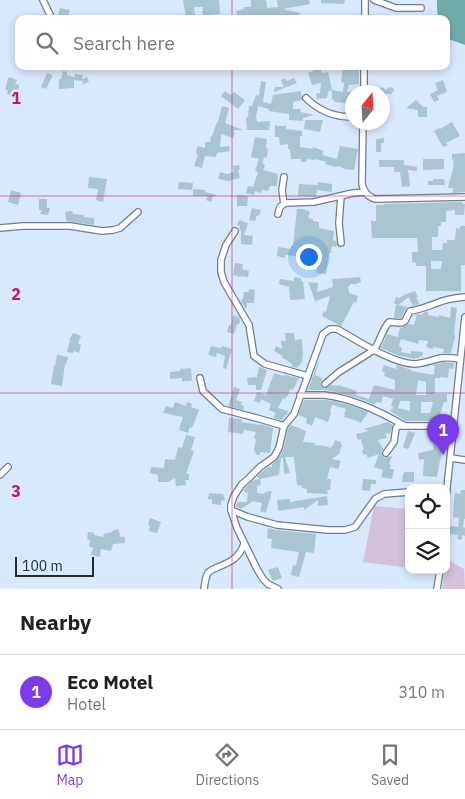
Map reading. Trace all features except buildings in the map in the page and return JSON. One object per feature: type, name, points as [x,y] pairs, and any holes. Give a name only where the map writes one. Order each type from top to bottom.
[{"type":"street","points":[[43,0],[50,15]]},
{"type":"street","points":[[374,0],[396,8],[421,8]]},
{"type":"street","points":[[365,15],[366,1]]},
{"type":"street","points":[[364,70],[364,85]]},
{"type":"street","points":[[306,98],[324,112],[345,117]]},
{"type":"street","points":[[363,130],[362,184],[369,196],[375,199],[465,197]]},
{"type":"street","points":[[284,177],[282,190],[284,204]]},
{"type":"street","points":[[278,214],[280,207],[284,204],[314,202],[365,192]]},
{"type":"street","points":[[341,196],[339,223],[341,243]]},
{"type":"street","points":[[0,228],[70,226],[102,231],[113,230],[120,228],[138,212]]},
{"type":"street","points":[[235,232],[226,245],[221,260],[221,272],[224,282],[248,325],[254,356],[265,364],[308,376]]},
{"type":"street","points":[[325,384],[354,362],[374,350],[388,323],[405,322],[410,311],[454,298],[465,297]]},
{"type":"street","points":[[447,484],[465,317]]},
{"type":"street","points":[[278,589],[263,579],[237,528],[231,505],[238,489],[260,467],[274,457],[279,448],[284,426],[294,414],[323,334],[330,329],[337,329],[374,350],[409,364],[425,363],[440,358],[460,359]]},
{"type":"street","points":[[200,378],[203,392],[222,409],[284,426]]},
{"type":"street","points":[[300,394],[325,395],[358,404],[383,414],[405,426]]},
{"type":"street","points":[[386,453],[394,442],[396,428],[400,426],[454,426]]},
{"type":"street","points":[[450,458],[465,460]]},
{"type":"street","points":[[0,475],[8,467]]},
{"type":"street","points":[[231,510],[277,525],[345,530],[355,527],[375,499],[384,494],[405,492]]},
{"type":"street","points":[[204,589],[208,573],[236,558],[244,544]]},
{"type":"street","points":[[437,589],[439,574]]},
{"type":"shaded area","points":[[437,0],[465,0],[465,45],[450,39],[450,15],[438,15]]},
{"type":"shaded area","points":[[374,506],[405,509],[405,567],[363,562]]},
{"type":"shaded area","points":[[450,561],[464,569],[465,589],[443,589],[444,574],[450,574]]},
{"type":"place","name":"Eco Motel","points":[[443,455]]}]
